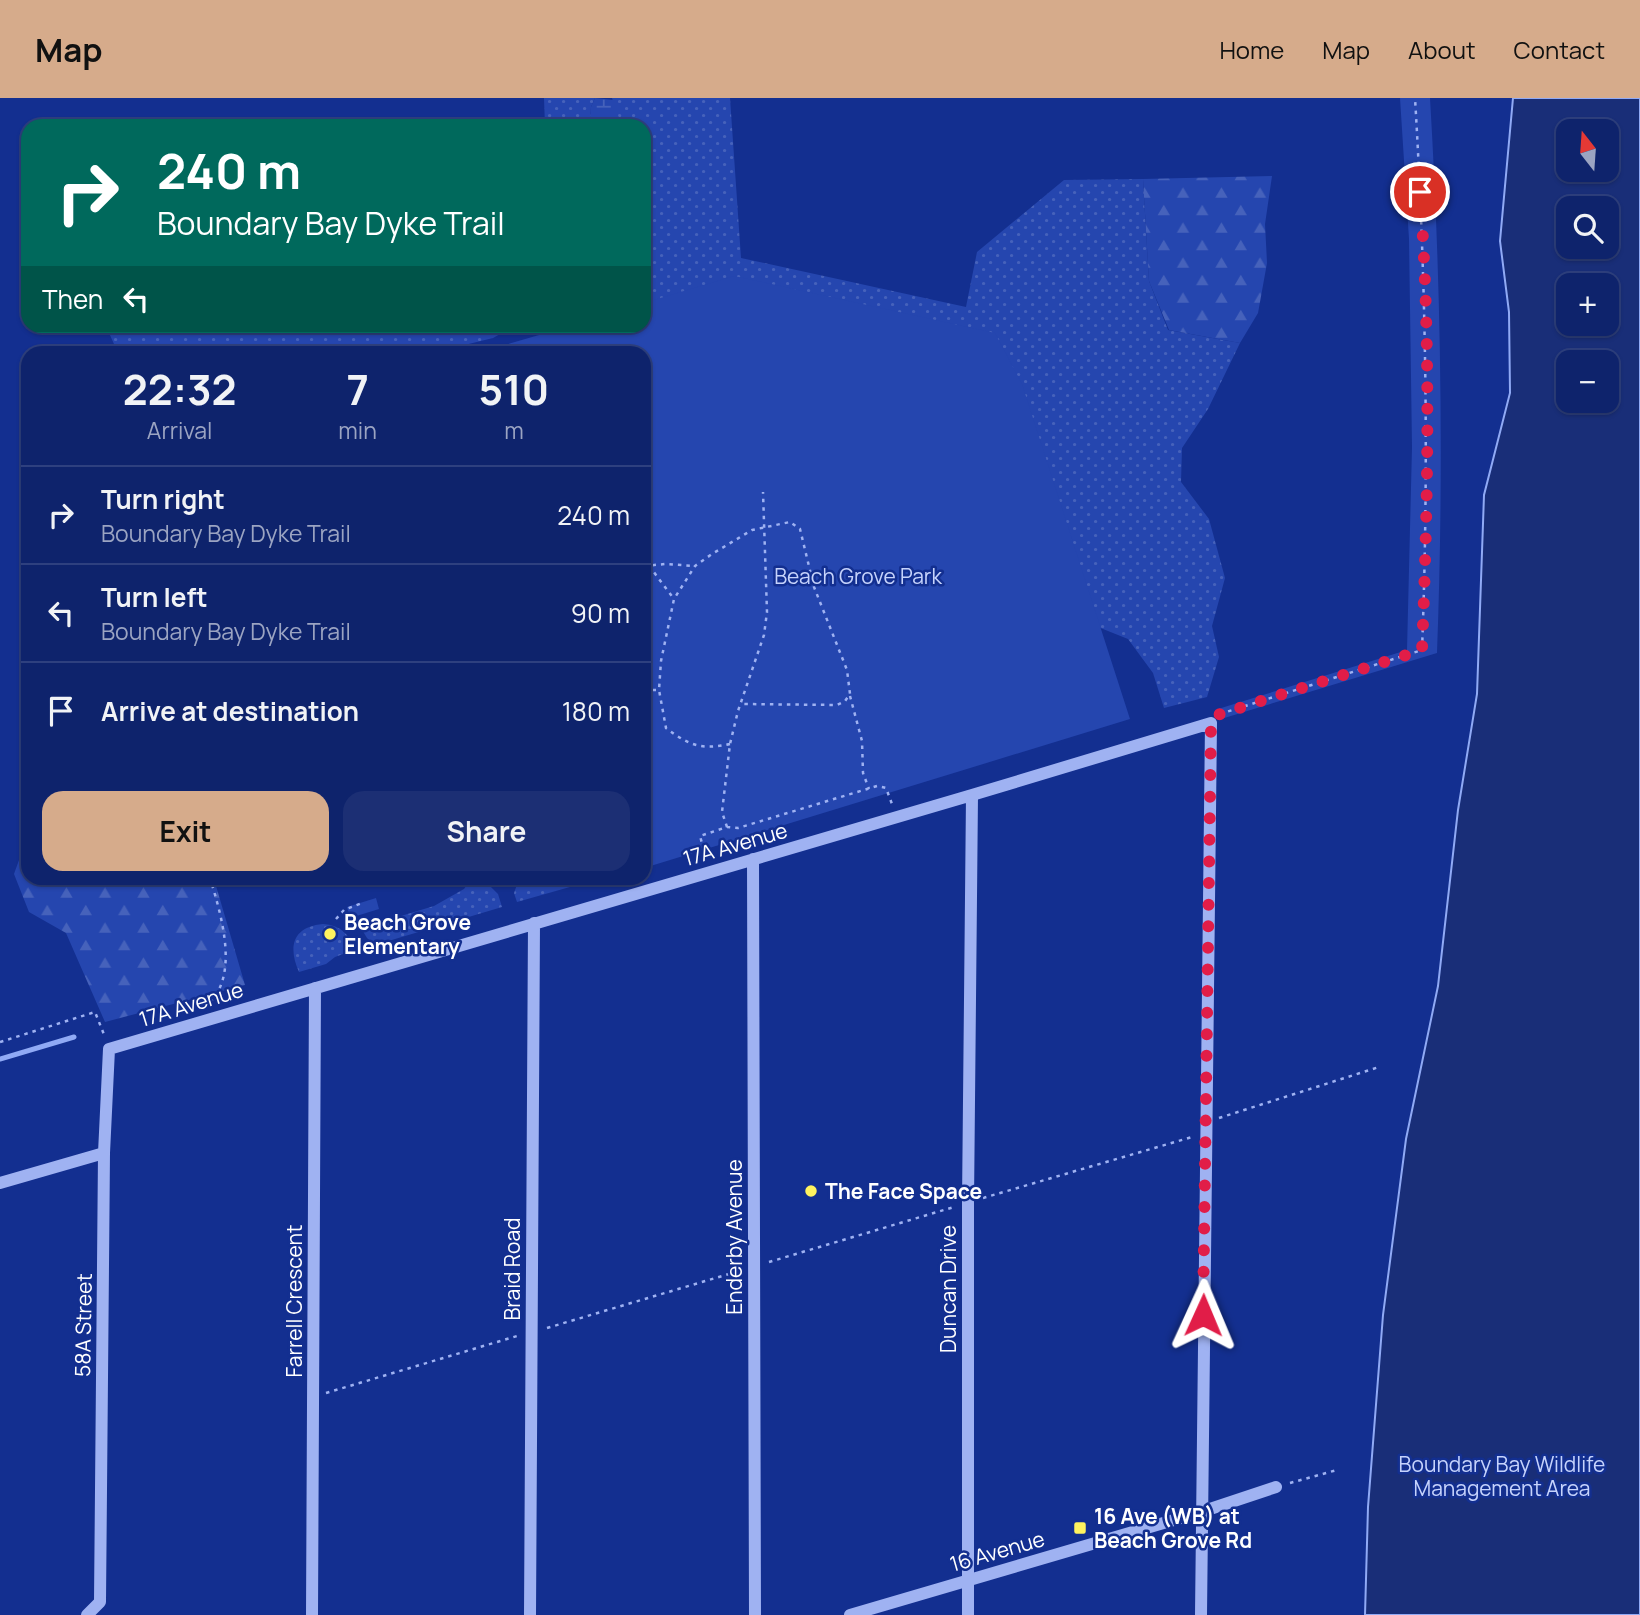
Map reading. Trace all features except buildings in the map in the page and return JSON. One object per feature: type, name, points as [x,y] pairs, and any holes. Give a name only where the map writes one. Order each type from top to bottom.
[{"type":"street","name":"17A Avenue","points":[[109,1049],[1211,723]]},
{"type":"street","points":[[1200,1615],[1211,723]]},
{"type":"street","name":"Duncan Drive","points":[[968,1615],[972,795]]},
{"type":"street","name":"Enderby Avenue","points":[[753,859],[755,1615]]},
{"type":"street","name":"Braid Road","points":[[530,1615],[534,923]]},
{"type":"street","name":"Farrell Crescent","points":[[312,1615],[315,988]]},
{"type":"street","name":"58A Street","points":[[88,1615],[100,1602],[104,1153],[109,1049]]},
{"type":"street","points":[[0,1183],[104,1153]]},
{"type":"street","name":"16 Avenue","points":[[850,1615],[1276,1487]]},
{"type":"path","points":[[1211,723],[1217,715],[1422,650],[1426,433],[1424,239],[1415,98]]},
{"type":"path","points":[[727,827],[722,812],[730,744],[764,635],[768,590],[764,492]]},
{"type":"path","points":[[730,744],[705,748],[693,745],[667,728],[659,690],[661,662],[674,599],[695,566],[752,530],[790,522],[800,529],[814,587],[847,670],[862,741],[863,773],[869,789]]},
{"type":"path","points":[[651,566],[695,566]]},
{"type":"path","points":[[651,572],[674,599]]},
{"type":"path","points":[[651,690],[659,690]]},
{"type":"path","points":[[741,704],[837,705],[845,701],[850,694]]},
{"type":"path","points":[[711,871],[699,836],[727,827],[738,828],[877,786],[886,788],[897,817]]},
{"type":"path","points":[[210,1002],[221,988],[225,954],[222,920],[212,885]]},
{"type":"path","points":[[336,919],[344,909],[362,903]]},
{"type":"path","points":[[0,1042],[95,1012],[109,1049]]},
{"type":"path","points":[[313,1397],[1206,1132],[1216,1119],[1380,1066]]},
{"type":"path","points":[[1276,1487],[1337,1470]]},
{"type":"green space","points":[[544,98],[595,98],[590,119],[545,119]]},
{"type":"green space","points":[[595,98],[614,100],[619,119],[590,119]]},
{"type":"green space","points":[[612,98],[730,98],[741,258],[966,307],[977,252],[1064,180],[1143,179],[1149,281],[1168,330],[1240,343],[1208,409],[1182,448],[1181,482],[1209,519],[1225,578],[1212,626],[1219,657],[1207,697],[1164,708],[1153,673],[1128,639],[1083,621],[651,328],[651,119],[619,119]]},
{"type":"green space","points":[[1400,98],[1430,98],[1440,376],[1437,653],[1221,719],[1218,709],[1407,650],[1412,447],[1409,239]]},
{"type":"green space","points":[[1272,176],[1265,224],[1267,263],[1258,313],[1240,343],[1169,330],[1149,281],[1143,179]]},
{"type":"green space","name":"Beach Grove Park","points":[[734,276],[995,333],[1022,384],[1130,719],[651,866],[651,346],[501,346],[546,333],[651,333],[651,301]]},
{"type":"green space","points":[[109,333],[502,333],[460,346],[115,346]]},
{"type":"green space","points":[[572,333],[637,333],[633,338]]},
{"type":"green space","points":[[21,854],[21,885],[216,885],[245,985],[105,1022],[66,933],[29,912],[14,874]]},
{"type":"green space","points":[[467,885],[489,885],[498,894],[502,907],[375,945],[361,928],[434,906]]},
{"type":"green space","points":[[517,885],[577,885],[517,902],[514,893]]},
{"type":"green space","points":[[376,898],[379,909],[350,918],[347,907]]},
{"type":"green space","points":[[323,924],[343,931],[354,950],[335,957],[326,964],[299,972],[294,954],[295,940],[305,929]]},
{"type":"shaded area","name":"Boundary Bay Wildlife Management Area","points":[[1513,98],[1640,98],[1640,1615],[1365,1615],[1368,1507],[1383,1315],[1406,1139],[1438,986],[1458,810],[1477,694],[1484,495],[1510,393],[1509,312],[1500,241]]},
{"type":"waterway","points":[[0,1059],[74,1037]]},
{"type":"place","name":"Beach Grove Elementary","points":[[330,934]]},
{"type":"place","name":"The Face Space","points":[[811,1191]]},
{"type":"place","name":"16 Ave (WB) at Beach Grove Rd","points":[[1080,1528]]},
{"type":"route","points":[[1203,1315],[1211,723],[1217,715],[1422,650],[1427,447],[1424,239],[1420,192]]}]
